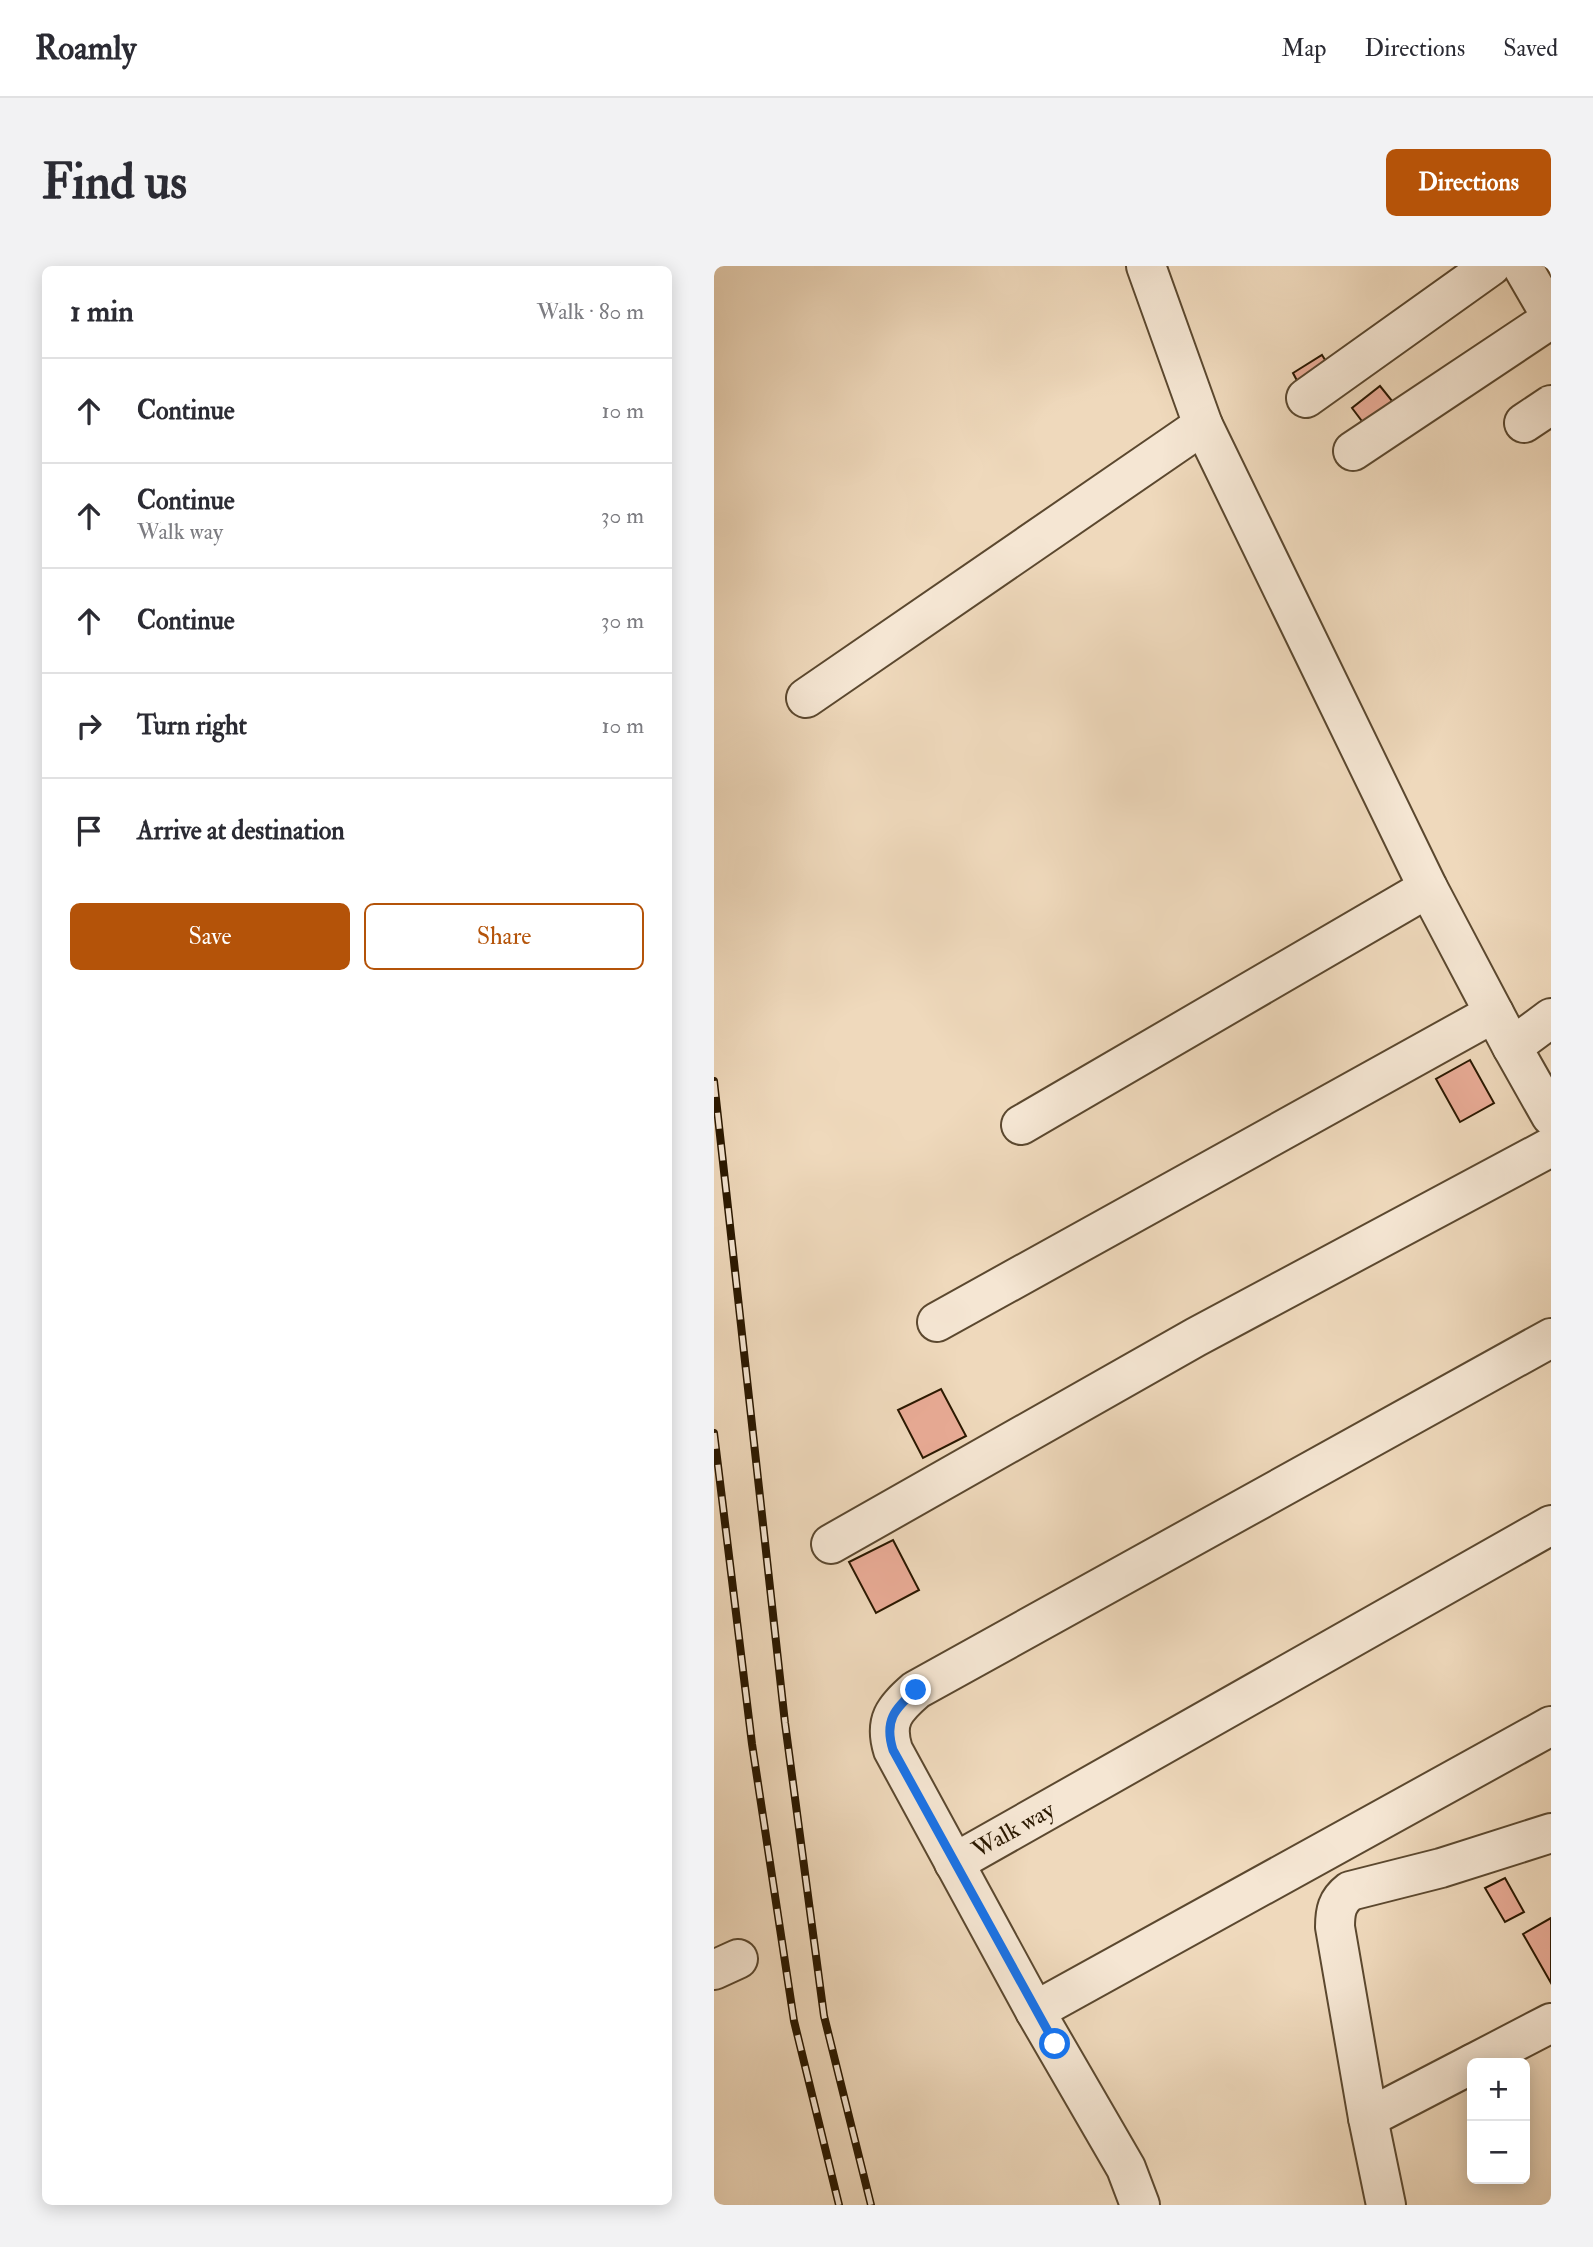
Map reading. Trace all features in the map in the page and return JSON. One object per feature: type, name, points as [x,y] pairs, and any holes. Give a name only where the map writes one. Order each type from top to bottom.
[{"type":"street","points":[[1146,266],[1203,425],[1428,888],[1551,1116]]},
{"type":"street","points":[[1306,398],[1491,266]]},
{"type":"street","points":[[1353,451],[1551,317],[1522,266]]},
{"type":"street","points":[[806,698],[1203,425]]},
{"type":"street","points":[[1021,1125],[1428,888]]},
{"type":"street","points":[[937,1322],[1494,1013]]},
{"type":"street","points":[[1512,1047],[1551,1018]]},
{"type":"street","points":[[831,1544],[1196,1337],[1551,1147]]},
{"type":"street","points":[[954,1863],[893,1750],[889,1727],[900,1703],[916,1690],[1551,1338]]},
{"type":"street","name":"Walk way","points":[[1140,2205],[1126,2168],[1035,2011],[954,1863],[1551,1525]]},
{"type":"street","points":[[1035,2011],[1551,1726]]},
{"type":"street","points":[[1386,2205],[1335,1927],[1335,1915],[1341,1898],[1350,1891],[1441,1868],[1551,1833]]},
{"type":"street","points":[[1484,2058],[1551,2023]]},
{"type":"street","points":[[1368,2118],[1467,2067]]},
{"type":"building","points":[[1322,355],[1332,371],[1302,390],[1293,373]]},
{"type":"building","points":[[1380,386],[1397,407],[1368,429],[1352,408]]},
{"type":"building","points":[[1470,1060],[1494,1103],[1460,1122],[1436,1079]]},
{"type":"building","points":[[941,1389],[966,1436],[923,1458],[898,1410]]},
{"type":"building","points":[[893,1540],[919,1590],[876,1613],[849,1562]]},
{"type":"building","points":[[1505,1878],[1524,1912],[1505,1922],[1485,1888]]},
{"type":"building","points":[[1551,1918],[1551,1983],[1523,1934]]},
{"type":"railway","points":[[714,1081],[785,1723],[824,2016],[871,2205]]},
{"type":"railway","points":[[714,1433],[752,1744],[794,2021],[839,2205]]},
{"type":"route","points":[[916,1690],[900,1703],[892,1716],[889,1727],[893,1750],[1055,2044]]}]
